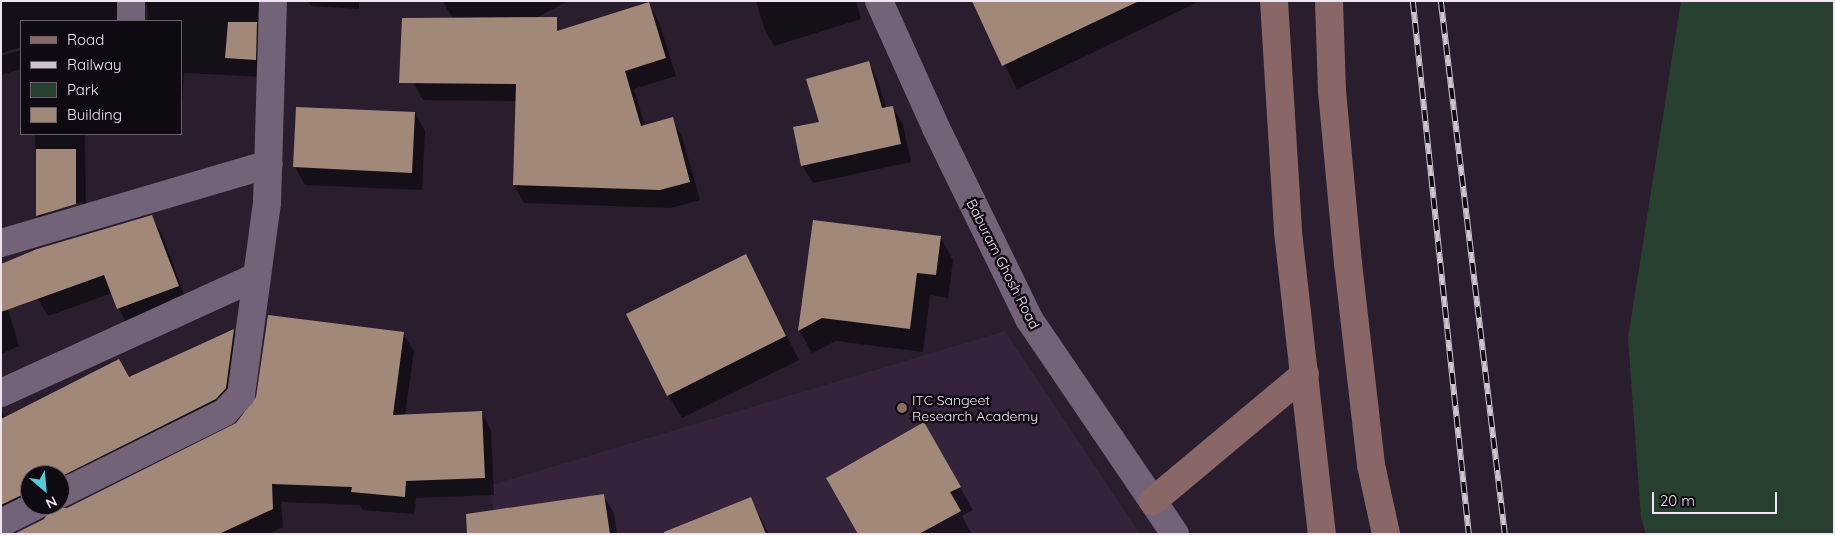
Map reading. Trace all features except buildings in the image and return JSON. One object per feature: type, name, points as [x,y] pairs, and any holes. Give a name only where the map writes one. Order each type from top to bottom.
[{"type":"main road","points":[[1274,1],[1288,232],[1322,534]]},
{"type":"main road","points":[[1329,1],[1332,91],[1348,263],[1371,465],[1386,534]]},
{"type":"main road","points":[[1153,501],[1305,374]]},
{"type":"street","points":[[130,1],[131,20]]},
{"type":"street","points":[[70,489],[226,412],[241,394],[269,164],[273,1]]},
{"type":"street","name":"Baburam Ghosh Road","points":[[879,1],[936,128],[1029,319],[1175,534]]},
{"type":"street","points":[[1,244],[269,164]]},
{"type":"street","points":[[1,393],[256,277]]},
{"type":"street","points":[[1,523],[20,514]]},
{"type":"shaded area","name":"ITC Sangeet Research Academy","points":[[1005,331],[1140,534],[495,534],[491,485]]},
{"type":"green space","points":[[1681,1],[1834,1],[1834,534],[1646,534],[1641,518],[1628,338]]},
{"type":"railway","points":[[1413,1],[1469,534]]},
{"type":"railway","points":[[1441,1],[1505,534]]},
{"type":"place","name":"ITC Sangeet Research Academy","points":[[902,408]]}]
